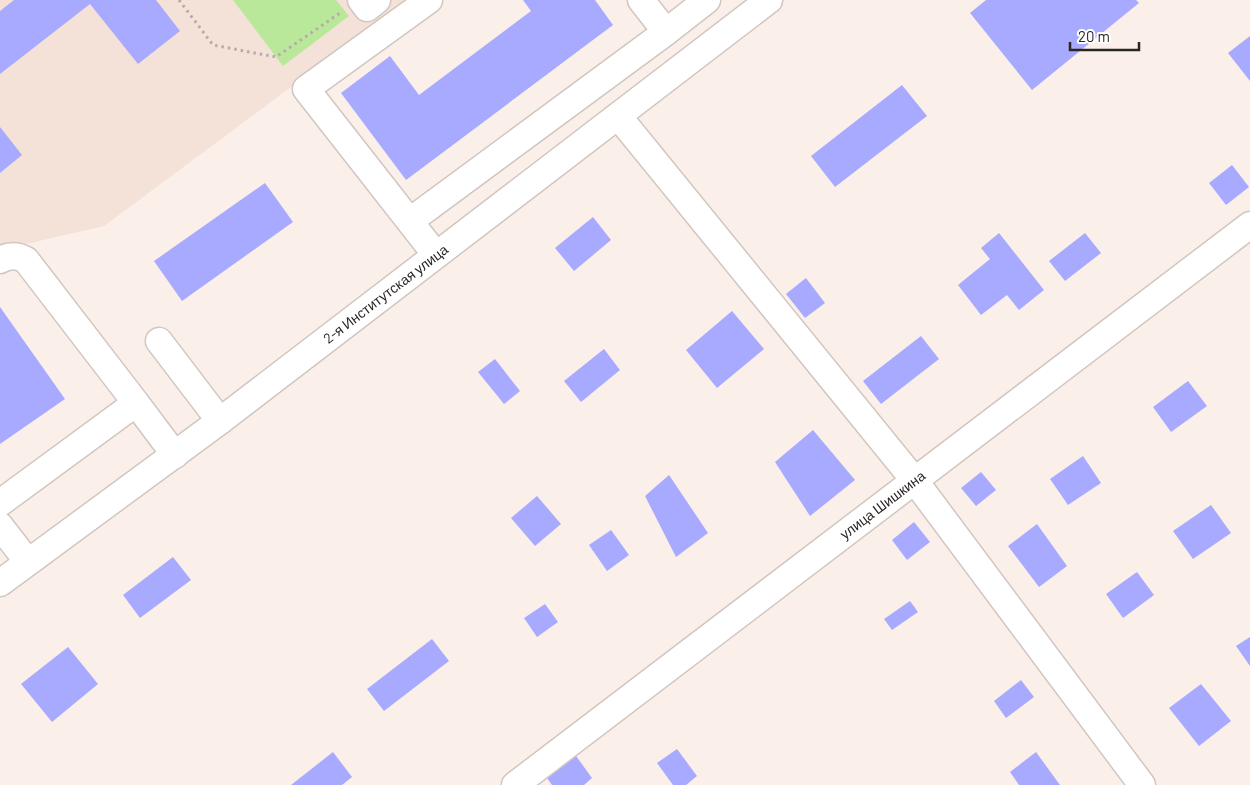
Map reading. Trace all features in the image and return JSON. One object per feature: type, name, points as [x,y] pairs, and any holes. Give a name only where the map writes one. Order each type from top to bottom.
[{"type":"street","points":[[352,5],[367,8],[377,0]]},
{"type":"street","points":[[428,0],[306,89],[436,255]]},
{"type":"street","points":[[641,0],[666,32]]},
{"type":"street","points":[[410,221],[707,0]]},
{"type":"street","points":[[714,0],[734,26]]},
{"type":"street","name":"2-я Институтская улица","points":[[0,584],[220,421],[769,0]]},
{"type":"street","points":[[618,116],[915,480],[1142,785]]},
{"type":"street","name":"улица Шишкина","points":[[516,785],[1250,225]]},
{"type":"street","points":[[0,260],[6,257],[18,256],[26,260],[175,455]]},
{"type":"street","points":[[160,341],[220,421]]},
{"type":"street","points":[[0,503],[136,403]]},
{"type":"street","points":[[0,526],[28,562]]},
{"type":"path","points":[[179,0],[213,45],[276,57],[352,5]]},
{"type":"shaded area","points":[[0,0],[408,0],[104,226],[0,250]]},
{"type":"green space","points":[[233,0],[336,0],[349,16],[283,66]]},
{"type":"building","points":[[14,0],[156,0],[180,31],[138,64],[90,4],[0,74],[0,11]]},
{"type":"building","points":[[523,0],[595,0],[613,25],[406,180],[341,93],[390,56],[419,95],[531,11]]},
{"type":"building","points":[[986,0],[1136,0],[1139,3],[1032,90],[970,13]]},
{"type":"building","points":[[1250,36],[1250,81],[1228,53]]},
{"type":"building","points":[[902,85],[927,116],[835,187],[811,156]]},
{"type":"building","points":[[0,127],[22,155],[0,173]]},
{"type":"building","points":[[1232,165],[1249,187],[1226,205],[1209,183]]},
{"type":"building","points":[[265,183],[293,222],[182,301],[154,261]]},
{"type":"building","points":[[593,217],[611,240],[574,271],[555,248]]},
{"type":"building","points":[[999,233],[1044,290],[1019,310],[1007,295],[981,315],[958,285],[990,259],[981,248]]},
{"type":"building","points":[[1085,233],[1101,253],[1065,281],[1049,261]]},
{"type":"building","points":[[806,278],[825,303],[805,318],[786,294]]},
{"type":"building","points":[[0,307],[65,399],[0,444]]},
{"type":"building","points":[[732,311],[764,349],[717,388],[686,350]]},
{"type":"building","points":[[921,336],[939,359],[881,404],[863,381]]},
{"type":"building","points":[[604,349],[620,370],[581,402],[564,381]]},
{"type":"building","points":[[495,359],[520,391],[504,404],[478,372]]},
{"type":"building","points":[[1188,381],[1207,406],[1171,432],[1153,407]]},
{"type":"building","points":[[813,430],[855,480],[810,516],[775,462]]},
{"type":"building","points":[[1083,456],[1101,483],[1068,505],[1050,479]]},
{"type":"building","points":[[981,472],[996,490],[976,506],[961,488]]},
{"type":"building","points":[[669,475],[708,533],[676,557],[645,496]]},
{"type":"building","points":[[537,496],[561,524],[535,546],[511,518]]},
{"type":"building","points":[[1211,505],[1231,533],[1193,559],[1173,531]]},
{"type":"building","points":[[914,522],[930,542],[907,560],[892,540]]},
{"type":"building","points":[[1037,524],[1067,566],[1039,587],[1008,546]]},
{"type":"building","points":[[611,530],[629,555],[607,571],[589,545]]},
{"type":"building","points":[[173,557],[191,580],[140,618],[123,595]]},
{"type":"building","points":[[1137,572],[1154,595],[1123,618],[1106,594]]},
{"type":"building","points":[[910,601],[918,612],[892,630],[884,619]]},
{"type":"building","points":[[545,604],[558,622],[537,637],[524,618]]},
{"type":"building","points":[[1250,637],[1250,666],[1236,646]]},
{"type":"building","points":[[432,639],[449,661],[384,711],[367,689]]},
{"type":"building","points":[[68,647],[98,684],[52,722],[21,684]]},
{"type":"building","points":[[1021,680],[1034,697],[1006,718],[994,701]]},
{"type":"building","points":[[1201,684],[1231,721],[1199,746],[1169,708]]},
{"type":"building","points":[[677,749],[697,776],[686,785],[673,785],[657,763]]},
{"type":"building","points":[[333,752],[352,777],[342,785],[291,785]]},
{"type":"building","points":[[1036,752],[1060,785],[1019,785],[1010,772]]},
{"type":"building","points":[[576,756],[592,778],[584,785],[552,785],[547,778]]}]
